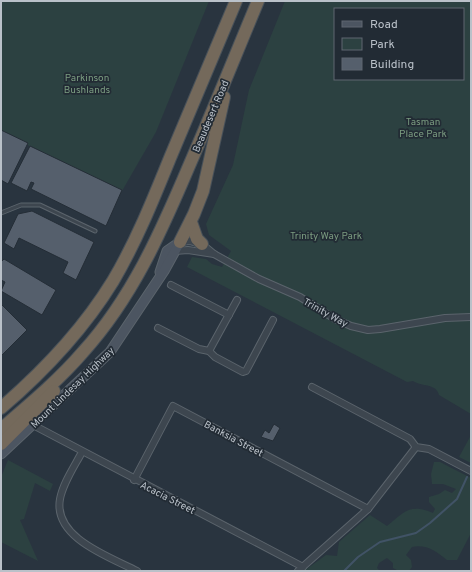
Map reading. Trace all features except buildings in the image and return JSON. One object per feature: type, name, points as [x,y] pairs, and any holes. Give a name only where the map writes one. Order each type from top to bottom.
[{"type":"highway","name":"Beaudesert Road","points":[[3,403],[22,390],[56,356],[87,319],[123,263],[143,223],[236,1]]},
{"type":"highway","name":"Beaudesert Road","points":[[161,231],[258,1]]},
{"type":"highway","points":[[178,246],[191,222],[208,174],[224,101],[224,84]]},
{"type":"highway","points":[[191,222],[195,234],[202,244]]},
{"type":"highway","name":"Mount Lindesay Highway","points":[[1,429],[83,353],[103,328],[130,288],[161,231]]},
{"type":"highway","points":[[2,452],[78,364],[83,353]]},
{"type":"street","points":[[178,246],[190,241],[202,244]]},
{"type":"street","name":"Trinity Way","points":[[202,244],[214,254],[350,326],[368,330],[398,328],[445,318],[471,316]]},
{"type":"street","name":"Trinity Way","points":[[178,246],[183,250],[214,254]]},
{"type":"street","name":"Mount Lindesay Highway","points":[[2,452],[33,425],[110,352],[158,277],[165,255],[170,248],[178,246]]},
{"type":"street","points":[[171,285],[229,315]]},
{"type":"street","points":[[209,351],[237,300]]},
{"type":"street","points":[[158,328],[199,349],[209,351],[215,357],[243,372],[246,371],[273,320]]},
{"type":"street","points":[[312,387],[410,439],[416,447],[429,449],[471,471]]},
{"type":"street","name":"Banksia Street","points":[[134,480],[173,406],[368,509]]},
{"type":"street","name":"Acacia Street","points":[[33,425],[300,569]]},
{"type":"street","points":[[300,569],[368,509],[416,447]]},
{"type":"street","points":[[82,452],[64,487],[60,501],[60,514],[66,528],[85,544],[137,571]]},
{"type":"lane","points":[[1,213],[21,205],[40,205],[95,231]]},
{"type":"lane","points":[[3,403],[17,415]]},
{"type":"green space","name":"Parkinson Bushlands","points":[[1,1],[209,1],[156,132],[122,191],[1,132]]},
{"type":"green space","name":"Trinity Way Park","points":[[285,1],[471,1],[471,414],[439,395],[432,387],[413,381],[407,382],[187,267],[192,257],[206,259],[212,264],[222,267],[231,251],[209,235],[206,224],[233,165],[249,90]]},
{"type":"green space","points":[[471,435],[471,463],[459,457]]},
{"type":"green space","points":[[8,460],[53,484],[50,491],[35,483],[24,519],[20,520],[38,561],[1,542],[1,477]]},
{"type":"green space","points":[[434,462],[440,462],[471,478],[471,533],[457,560],[447,560],[431,549],[417,546],[412,547],[406,555],[411,560],[412,567],[409,571],[399,571],[393,568],[393,563],[387,558],[379,563],[377,568],[380,571],[304,571],[326,555],[337,556],[339,542],[370,515],[387,526],[408,510],[418,509],[433,513],[435,509],[429,502],[429,497],[439,494],[445,490],[452,493],[456,489],[443,484],[432,484],[431,474]]},
{"type":"waterway","points":[[344,571],[358,557],[380,542],[416,533],[430,523],[457,499],[467,477]]},
{"type":"park label","name":"Tasman Place Park","points":[[423,126]]}]
